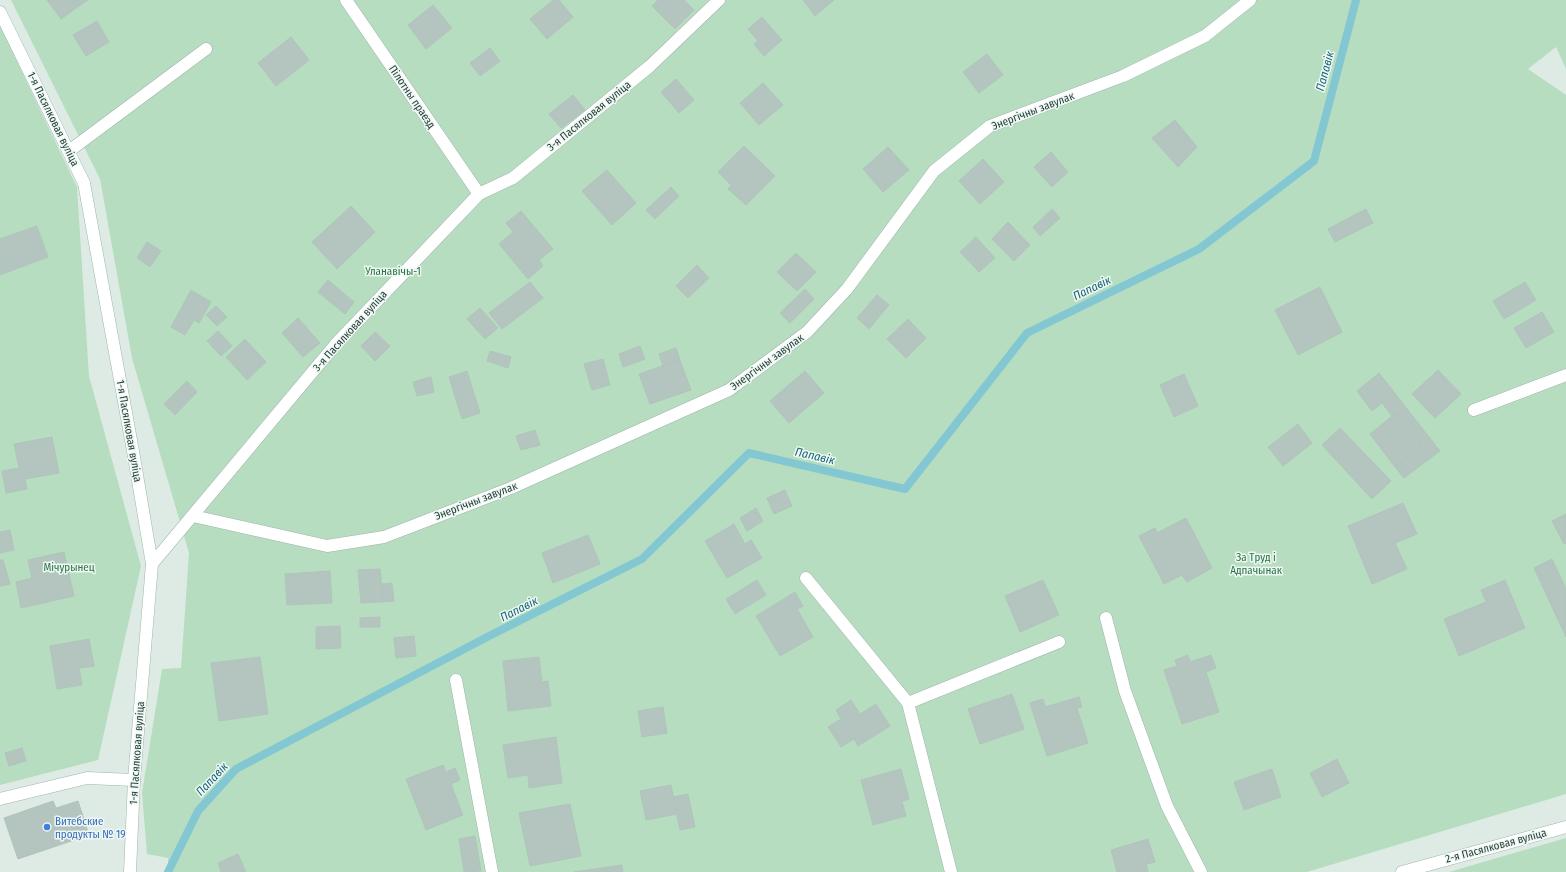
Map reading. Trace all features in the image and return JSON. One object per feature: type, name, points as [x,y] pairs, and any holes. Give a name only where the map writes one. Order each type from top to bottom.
[{"type":"street","name":"Пілотны праезд","points":[[346,0],[479,194]]},
{"type":"street","name":"3-я Пасялковая вуліца","points":[[152,564],[335,345],[479,194],[513,178],[650,66],[719,0]]},
{"type":"street","name":"Энергічны завулак","points":[[193,516],[327,546],[384,537],[511,488],[729,390],[807,332],[847,289],[934,171],[990,126],[1124,76],[1206,36],[1250,0]]},
{"type":"street","name":"1-я Пасялковая вуліца","points":[[0,12],[84,183],[132,444],[152,564],[134,780],[130,872]]},
{"type":"street","points":[[69,151],[206,49]]},
{"type":"street","points":[[1474,410],[1566,375]]},
{"type":"street","points":[[806,578],[908,703],[951,872]]},
{"type":"street","points":[[1106,618],[1125,691],[1167,806],[1201,872]]},
{"type":"street","points":[[908,703],[1059,642]]},
{"type":"street","points":[[456,680],[492,872]]},
{"type":"street","points":[[0,799],[87,778],[134,780]]},
{"type":"street","name":"2-я Пасялковая вуліца","points":[[1402,872],[1566,826]]},
{"type":"green space","points":[[11,0],[1566,0],[1566,69],[1556,47],[1528,69],[1566,95],[1566,794],[1307,872],[168,872],[168,858],[147,854],[142,793],[162,669],[181,668],[189,553],[132,358],[100,179]]},
{"type":"green space","name":"Мічурынец","points":[[0,26],[77,187],[89,376],[141,566],[98,760],[0,785]]},
{"type":"green space","points":[[1566,838],[1566,872],[1449,872]]},
{"type":"building","points":[[47,0],[75,0],[79,6],[61,19]]},
{"type":"building","points":[[75,0],[88,0],[79,6]]},
{"type":"building","points":[[553,0],[559,0],[573,17],[547,39],[530,19]]},
{"type":"building","points":[[658,0],[684,0],[694,10],[675,29],[652,6]]},
{"type":"building","points":[[803,0],[834,0],[815,16]]},
{"type":"building","points":[[433,5],[452,28],[426,49],[408,25]]},
{"type":"building","points":[[762,17],[782,40],[764,56],[754,44],[758,41],[748,29]]},
{"type":"building","points":[[97,21],[109,42],[86,56],[73,35]]},
{"type":"building","points":[[291,37],[309,60],[276,86],[258,63]]},
{"type":"building","points":[[490,48],[500,61],[480,76],[470,63]]},
{"type":"building","points":[[987,54],[1003,75],[979,93],[963,72]]},
{"type":"building","points":[[676,79],[694,100],[679,113],[661,92]]},
{"type":"building","points":[[763,83],[783,105],[759,125],[740,103]]},
{"type":"building","points":[[573,95],[585,110],[561,128],[549,114]]},
{"type":"building","points":[[1175,120],[1197,147],[1178,167],[1152,138]]},
{"type":"building","points":[[744,146],[775,176],[746,205],[728,189],[731,185],[718,172]]},
{"type":"building","points":[[888,147],[909,170],[883,192],[863,169]]},
{"type":"building","points":[[1051,152],[1068,172],[1052,187],[1034,167]]},
{"type":"building","points":[[983,159],[1004,182],[980,204],[959,181]]},
{"type":"building","points":[[607,170],[636,203],[612,225],[582,191]]},
{"type":"building","points":[[671,187],[679,196],[655,219],[646,210]]},
{"type":"building","points":[[351,206],[375,232],[337,269],[312,242]]},
{"type":"building","points":[[1052,209],[1060,218],[1040,236],[1033,227]]},
{"type":"building","points":[[1366,209],[1373,223],[1335,242],[1328,229]]},
{"type":"building","points":[[521,211],[553,249],[539,260],[543,266],[528,279],[499,244],[513,232],[506,223]]},
{"type":"building","points":[[1008,222],[1030,245],[1014,261],[992,239]]},
{"type":"building","points":[[37,226],[48,257],[0,275],[0,239]]},
{"type":"building","points":[[976,237],[995,258],[979,272],[960,252]]},
{"type":"building","points":[[147,242],[161,251],[150,267],[137,258]]},
{"type":"building","points":[[796,253],[816,272],[797,291],[777,272]]},
{"type":"building","points":[[697,265],[709,278],[688,298],[676,286]]},
{"type":"building","points":[[328,280],[354,302],[345,314],[318,292]]},
{"type":"building","points":[[530,282],[543,298],[502,329],[489,313]]},
{"type":"building","points":[[1525,282],[1536,300],[1504,319],[1493,301]]},
{"type":"building","points":[[1320,287],[1342,332],[1298,355],[1275,310]]},
{"type":"building","points":[[805,289],[814,299],[790,323],[780,313]]},
{"type":"building","points":[[191,290],[211,302],[199,323],[194,320],[185,335],[171,327]]},
{"type":"building","points":[[877,295],[889,305],[869,329],[857,318]]},
{"type":"building","points":[[216,306],[227,317],[217,326],[206,315]]},
{"type":"building","points":[[480,308],[498,328],[485,339],[467,319]]},
{"type":"building","points":[[1542,312],[1554,332],[1526,348],[1514,328]]},
{"type":"building","points":[[298,318],[320,343],[303,357],[282,333]]},
{"type":"building","points":[[908,319],[926,338],[906,358],[887,339]]},
{"type":"building","points":[[218,331],[232,346],[221,356],[207,341]]},
{"type":"building","points":[[375,332],[390,346],[375,361],[361,346]]},
{"type":"building","points":[[245,339],[266,362],[247,380],[226,357]]},
{"type":"building","points":[[640,346],[645,359],[623,367],[619,354]]},
{"type":"building","points":[[676,348],[680,360],[663,366],[659,354]]},
{"type":"building","points":[[490,351],[511,357],[508,368],[487,361]]},
{"type":"building","points":[[603,359],[610,385],[592,390],[584,364]]},
{"type":"building","points":[[680,360],[691,390],[650,404],[639,374]]},
{"type":"building","points":[[1438,370],[1461,394],[1435,418],[1412,394]]},
{"type":"building","points":[[467,371],[480,413],[462,419],[449,377]]},
{"type":"building","points":[[805,371],[824,393],[789,423],[770,401]]},
{"type":"building","points":[[1379,373],[1440,451],[1404,478],[1395,467],[1422,446],[1396,413],[1392,416],[1382,403],[1372,411],[1357,391]]},
{"type":"building","points":[[1184,374],[1198,406],[1174,417],[1160,385]]},
{"type":"building","points":[[431,377],[434,392],[417,396],[413,382]]},
{"type":"building","points":[[187,381],[197,392],[175,415],[164,404]]},
{"type":"building","points":[[1396,413],[1422,446],[1395,467],[1370,434]]},
{"type":"building","points":[[1298,424],[1312,443],[1283,466],[1268,447]]},
{"type":"building","points":[[1340,428],[1391,481],[1372,499],[1322,445]]},
{"type":"building","points":[[535,430],[540,445],[521,450],[516,436]]},
{"type":"building","points":[[52,437],[59,473],[25,479],[27,489],[6,493],[2,471],[19,468],[14,444]]},
{"type":"building","points":[[785,490],[792,506],[774,514],[767,498]]},
{"type":"building","points":[[1403,503],[1417,534],[1395,543],[1407,569],[1372,584],[1348,526]]},
{"type":"building","points":[[756,508],[763,521],[747,531],[740,518]]},
{"type":"building","points":[[1566,514],[1566,543],[1564,544],[1552,521]]},
{"type":"building","points":[[1186,518],[1212,568],[1187,582],[1182,575],[1164,584],[1139,536],[1155,528],[1157,533]]},
{"type":"building","points":[[734,524],[745,544],[751,540],[762,558],[727,578],[705,541]]},
{"type":"building","points":[[10,530],[14,550],[0,553],[0,532]]},
{"type":"building","points":[[588,535],[600,564],[553,583],[542,553]]},
{"type":"building","points":[[64,552],[74,596],[21,608],[16,582],[32,578],[28,560]]},
{"type":"building","points":[[1552,559],[1566,589],[1566,637],[1534,568]]},
{"type":"building","points":[[0,560],[3,560],[10,584],[0,586]]},
{"type":"building","points":[[380,569],[383,602],[361,603],[358,570]]},
{"type":"building","points":[[330,571],[332,603],[287,605],[285,574]]},
{"type":"building","points":[[757,580],[766,595],[735,614],[726,599]]},
{"type":"building","points":[[1043,580],[1059,615],[1020,632],[1005,596]]},
{"type":"building","points":[[1505,580],[1525,628],[1459,656],[1444,619],[1486,602],[1481,590]]},
{"type":"building","points":[[392,583],[394,601],[383,602],[381,584]]},
{"type":"building","points":[[795,592],[803,606],[797,609],[813,637],[780,656],[756,616]]},
{"type":"building","points":[[380,617],[380,627],[360,627],[360,618]]},
{"type":"building","points":[[340,626],[341,648],[316,649],[316,627]]},
{"type":"building","points":[[414,636],[416,656],[396,658],[394,638]]},
{"type":"building","points":[[89,639],[94,666],[79,668],[82,685],[57,689],[50,646]]},
{"type":"building","points":[[1188,655],[1190,662],[1211,655],[1216,668],[1206,672],[1219,712],[1182,724],[1164,670],[1177,666],[1175,660]]},
{"type":"building","points":[[260,657],[268,714],[219,721],[211,663]]},
{"type":"building","points":[[539,657],[542,682],[548,681],[551,706],[508,711],[503,661]]},
{"type":"building","points":[[1012,694],[1024,729],[980,744],[968,709]]},
{"type":"building","points":[[1079,697],[1082,707],[1077,708],[1088,743],[1047,756],[1030,703],[1043,699],[1045,707]]},
{"type":"building","points":[[851,700],[860,714],[876,704],[890,726],[858,746],[854,739],[841,747],[828,727],[841,719],[836,710]]},
{"type":"building","points":[[663,707],[667,733],[642,737],[638,711]]},
{"type":"building","points":[[556,737],[562,783],[529,788],[528,775],[508,778],[503,745]]},
{"type":"building","points":[[22,748],[26,761],[9,766],[5,753]]},
{"type":"building","points":[[1337,759],[1349,783],[1322,797],[1310,773]]},
{"type":"building","points":[[443,765],[446,772],[455,768],[460,780],[451,784],[463,815],[426,830],[406,779]]},
{"type":"building","points":[[901,769],[909,799],[902,801],[906,816],[873,825],[861,780]]},
{"type":"building","points":[[1272,769],[1281,797],[1244,810],[1234,782]]},
{"type":"building","points":[[671,785],[677,814],[646,820],[640,791]]},
{"type":"building","points":[[688,794],[695,827],[680,830],[673,797]]},
{"type":"building","name":"Витебские продукты № 19","points":[[53,801],[56,808],[78,801],[89,835],[18,859],[4,818]]},
{"type":"building","points":[[570,804],[581,856],[530,866],[519,813]]},
{"type":"building","points":[[475,836],[481,871],[464,872],[459,839]]},
{"type":"building","points":[[1148,839],[1155,862],[1146,864],[1148,872],[1117,872],[1111,850]]},
{"type":"building","points":[[238,854],[246,872],[221,872],[218,863]]},
{"type":"building","points":[[622,865],[623,872],[574,872]]},
{"type":"waterway","name":"Папавік","points":[[168,872],[198,811],[236,769],[489,636],[642,559],[749,453],[905,489],[1027,333],[1199,249],[1314,161],[1356,0]]},
{"type":"place","name":"Витебские продукты № 19","points":[[47,827]]},
{"type":"park label","name":"Уланавічы-1","points":[[393,271]]},
{"type":"park label","name":"За Труд і Адпачынак","points":[[1256,563]]}]
